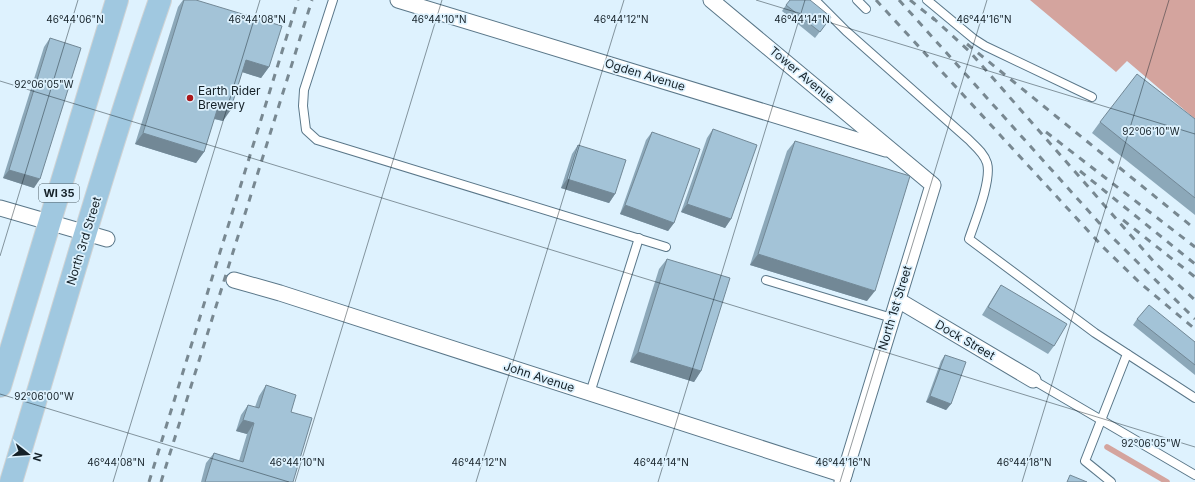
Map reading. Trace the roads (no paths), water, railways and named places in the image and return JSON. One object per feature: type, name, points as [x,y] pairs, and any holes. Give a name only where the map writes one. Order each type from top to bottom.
[{"type":"main road","name":"WI 35","points":[[0,386],[117,0]]},
{"type":"main road","name":"North 3rd Street","points":[[11,482],[86,232],[142,52],[160,0]]},
{"type":"street","name":"Ogden Avenue","points":[[398,0],[893,151]]},
{"type":"street","name":"Tower Avenue","points":[[718,2],[893,151]]},
{"type":"street","name":"North 1st Street","points":[[843,478],[933,185],[893,151]]},
{"type":"street","points":[[0,208],[107,239]]},
{"type":"street","name":"John Avenue","points":[[234,280],[280,293],[590,393],[843,478]]},
{"type":"street","name":"Dock Street","points":[[898,300],[1033,380]]},
{"type":"lane","points":[[333,0],[304,90],[303,106],[306,130],[317,140],[666,247]]},
{"type":"lane","points":[[814,0],[836,22],[968,139],[985,158],[988,177],[969,239],[1095,333],[1195,398]]},
{"type":"lane","points":[[857,0],[866,9]]},
{"type":"lane","points":[[927,0],[974,39],[985,46],[1092,97]]},
{"type":"lane","points":[[590,393],[639,238]]},
{"type":"lane","points":[[766,280],[892,318]]},
{"type":"lane","points":[[1111,482],[1085,461],[1127,354]]},
{"type":"lane","points":[[1033,380],[1195,475]]},
{"type":"waterway","points":[[1107,447],[1167,482]]},
{"type":"railway","points":[[149,482],[298,0]]},
{"type":"railway","points":[[161,482],[312,0]]},
{"type":"railway","points":[[876,0],[1103,247],[1140,283],[1195,329]]},
{"type":"railway","points":[[899,0],[1111,236],[1195,319]]},
{"type":"railway","points":[[910,0],[935,20]]},
{"type":"railway","points":[[932,17],[970,52],[1155,263],[1195,300]]},
{"type":"railway","points":[[967,44],[1195,229]]},
{"type":"railway","points":[[1046,132],[1195,247]]},
{"type":"railway","points":[[1080,171],[1195,264]]},
{"type":"railway","points":[[1123,220],[1195,277]]},
{"type":"place","name":"Earth Rider Brewery","points":[[190,98]]}]
